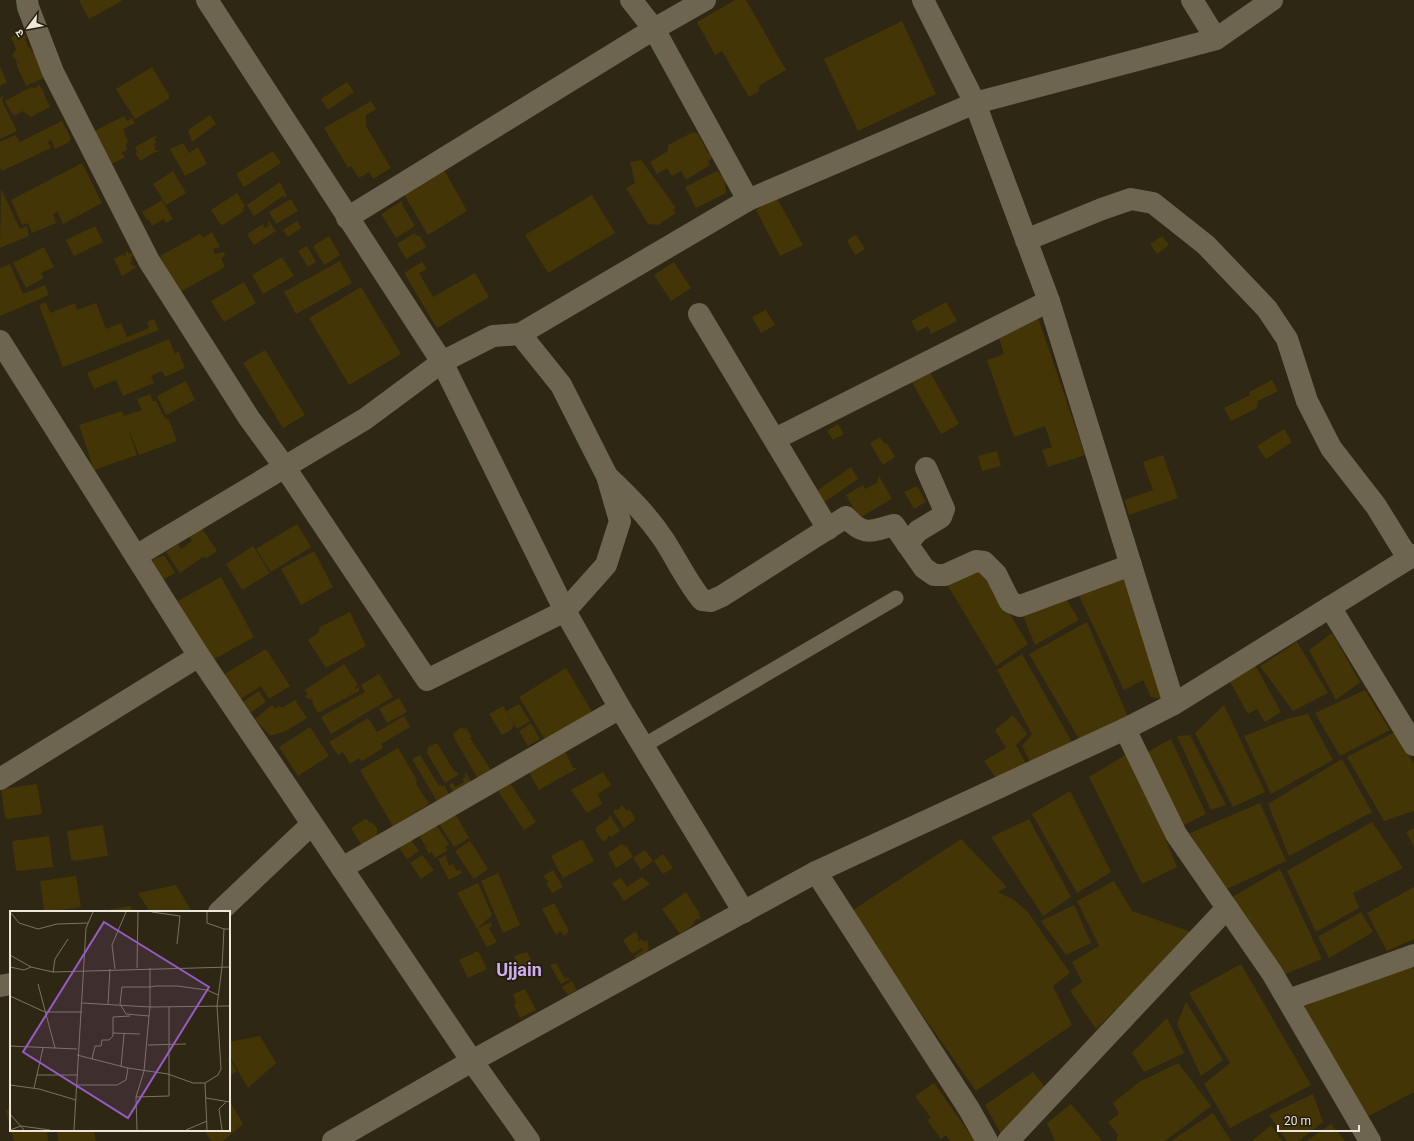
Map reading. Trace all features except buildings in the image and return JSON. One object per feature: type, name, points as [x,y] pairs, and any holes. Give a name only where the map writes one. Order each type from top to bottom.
[{"type":"street","points":[[27,0],[28,7],[53,72],[149,261],[249,418],[284,466],[427,680],[564,611],[606,565],[620,521],[607,476],[561,385],[520,334]]},
{"type":"street","points":[[207,0],[347,218],[442,362],[564,611],[620,708],[744,912]]},
{"type":"street","points":[[631,0],[654,29],[748,200]]},
{"type":"street","points":[[347,218],[654,29],[705,0]]},
{"type":"street","points":[[923,0],[975,103],[1049,301],[1174,704]]},
{"type":"street","points":[[1192,0],[1216,39]]},
{"type":"street","points":[[136,556],[284,466],[365,419],[442,362],[493,336],[520,334],[748,200],[975,103],[1216,39],[1272,0]]},
{"type":"street","points":[[333,1141],[472,1061],[816,872],[1125,729],[1174,704],[1411,556],[1376,506],[1331,448],[1307,401],[1287,339],[1267,308],[1206,245],[1153,204],[1131,199],[1102,209],[1026,240]]},
{"type":"street","points":[[775,438],[1049,301]]},
{"type":"street","points":[[699,314],[775,438],[828,529]]},
{"type":"street","points":[[0,342],[199,656],[472,1061],[529,1141]]},
{"type":"street","points":[[907,544],[918,531],[941,517],[944,509],[926,468]]},
{"type":"street","points":[[607,476],[640,508],[663,539],[693,590],[702,600],[711,601],[722,596],[846,517],[856,528],[866,531],[894,525],[924,568],[934,575],[945,575],[976,561],[984,562],[996,574],[1010,602],[1020,606],[1131,565]]},
{"type":"street","points":[[1330,607],[1414,745]]},
{"type":"street","points":[[0,779],[199,656]]},
{"type":"street","points":[[342,868],[620,708]]},
{"type":"street","points":[[1125,729],[1176,834],[1272,973],[1370,1141]]},
{"type":"street","points":[[220,911],[312,824]]},
{"type":"street","points":[[816,872],[969,1109],[987,1141]]},
{"type":"street","points":[[1008,1141],[1227,908]]},
{"type":"street","points":[[1288,1000],[1414,955]]},
{"type":"street","points":[[0,986],[10,984]]},
{"type":"lane","points":[[643,746],[896,598]]},
{"type":"district","name":"Ujjain","points":[[519,970]]}]
